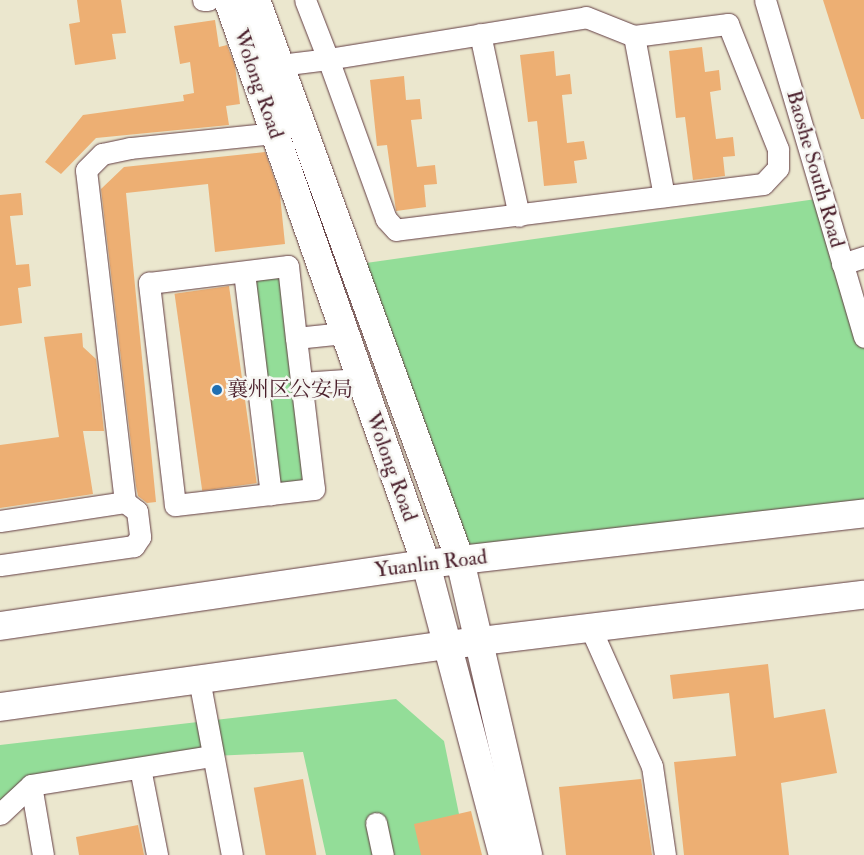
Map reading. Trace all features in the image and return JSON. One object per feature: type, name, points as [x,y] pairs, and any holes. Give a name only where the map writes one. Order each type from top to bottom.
[{"type":"main road","name":"Wolong Road","points":[[228,0],[426,564],[503,855]]},
{"type":"main road","name":"Wolong Road","points":[[256,0],[460,560],[528,855]]},
{"type":"main road","name":"Yuanlin Road","points":[[0,626],[426,564],[864,513]]},
{"type":"main road","points":[[0,707],[448,645],[864,595]]},
{"type":"street","points":[[202,0],[208,0]]},
{"type":"street","points":[[280,65],[328,59],[480,34],[584,8],[634,36],[728,24],[778,149],[778,168],[762,184],[396,230],[386,219],[328,59],[305,0]]},
{"type":"street","name":"Baoshe South Road","points":[[765,0],[864,337]]},
{"type":"street","points":[[480,34],[519,216]]},
{"type":"street","points":[[634,36],[664,196]]},
{"type":"street","points":[[124,502],[86,170],[102,154],[130,148],[275,133]]},
{"type":"street","points":[[842,264],[864,257]]},
{"type":"street","points":[[288,266],[296,338],[314,489],[175,505],[149,282],[288,266]]},
{"type":"street","points":[[244,272],[271,494]]},
{"type":"street","points":[[296,338],[344,333]]},
{"type":"street","points":[[301,383],[360,379]]},
{"type":"street","points":[[0,521],[124,502],[137,511],[140,537],[134,546],[0,565]]},
{"type":"street","points":[[590,627],[652,766],[665,855]]},
{"type":"street","points":[[199,679],[232,855]]},
{"type":"street","points":[[0,814],[32,785],[213,756]]},
{"type":"street","points":[[140,768],[157,855]]},
{"type":"street","points":[[32,785],[43,855]]},
{"type":"street","points":[[376,823],[383,855]]},
{"type":"green space","points":[[823,198],[864,337],[864,513],[460,560],[352,265]]},
{"type":"green space","points":[[288,266],[315,489],[272,495],[244,271]]},
{"type":"green space","points":[[396,699],[444,741],[459,814],[421,855],[326,855],[303,752],[213,756],[32,785],[0,814],[0,745]]},
{"type":"building","points":[[77,0],[121,0],[126,33],[112,34],[116,59],[75,65],[69,24],[80,22]]},
{"type":"building","points":[[823,0],[864,0],[864,119],[861,119]]},
{"type":"building","points":[[215,20],[219,47],[227,45],[235,66],[240,104],[226,106],[229,125],[96,138],[61,174],[45,162],[83,115],[184,101],[183,95],[194,93],[190,62],[180,64],[174,26]]},
{"type":"building","points":[[702,47],[705,72],[719,70],[721,90],[710,92],[716,139],[733,137],[735,156],[723,157],[725,176],[693,180],[685,117],[676,118],[669,51]]},
{"type":"building","points":[[554,51],[556,76],[570,74],[572,94],[562,95],[567,143],[584,141],[587,159],[574,161],[577,183],[544,186],[537,121],[528,122],[520,55]]},
{"type":"building","points":[[404,76],[406,100],[420,99],[422,119],[411,120],[417,167],[435,165],[437,184],[424,185],[426,207],[396,211],[387,145],[377,146],[370,80]]},
{"type":"building","points":[[265,152],[280,195],[285,244],[215,252],[208,184],[126,193],[156,502],[147,503],[138,496],[136,486],[101,189],[124,167]]},
{"type":"building","points":[[21,193],[23,215],[10,216],[16,265],[29,264],[31,286],[18,288],[22,323],[0,326],[0,195]]},
{"type":"building","name":"襄州区公安局","points":[[229,286],[257,483],[202,491],[175,294]]},
{"type":"building","points":[[82,333],[83,347],[96,359],[104,431],[83,431],[93,494],[0,508],[0,445],[59,437],[44,337]]},
{"type":"building","points":[[768,664],[774,718],[825,709],[837,773],[781,783],[789,855],[684,855],[674,762],[736,756],[729,693],[673,699],[670,675]]},
{"type":"building","points":[[303,779],[316,855],[266,855],[254,788]]},
{"type":"building","points":[[641,779],[652,855],[566,855],[559,787]]},
{"type":"building","points":[[471,811],[482,855],[421,855],[414,824]]},
{"type":"building","points":[[138,825],[144,855],[79,855],[76,837]]},
{"type":"place","name":"襄州区公安局","points":[[217,390]]}]
